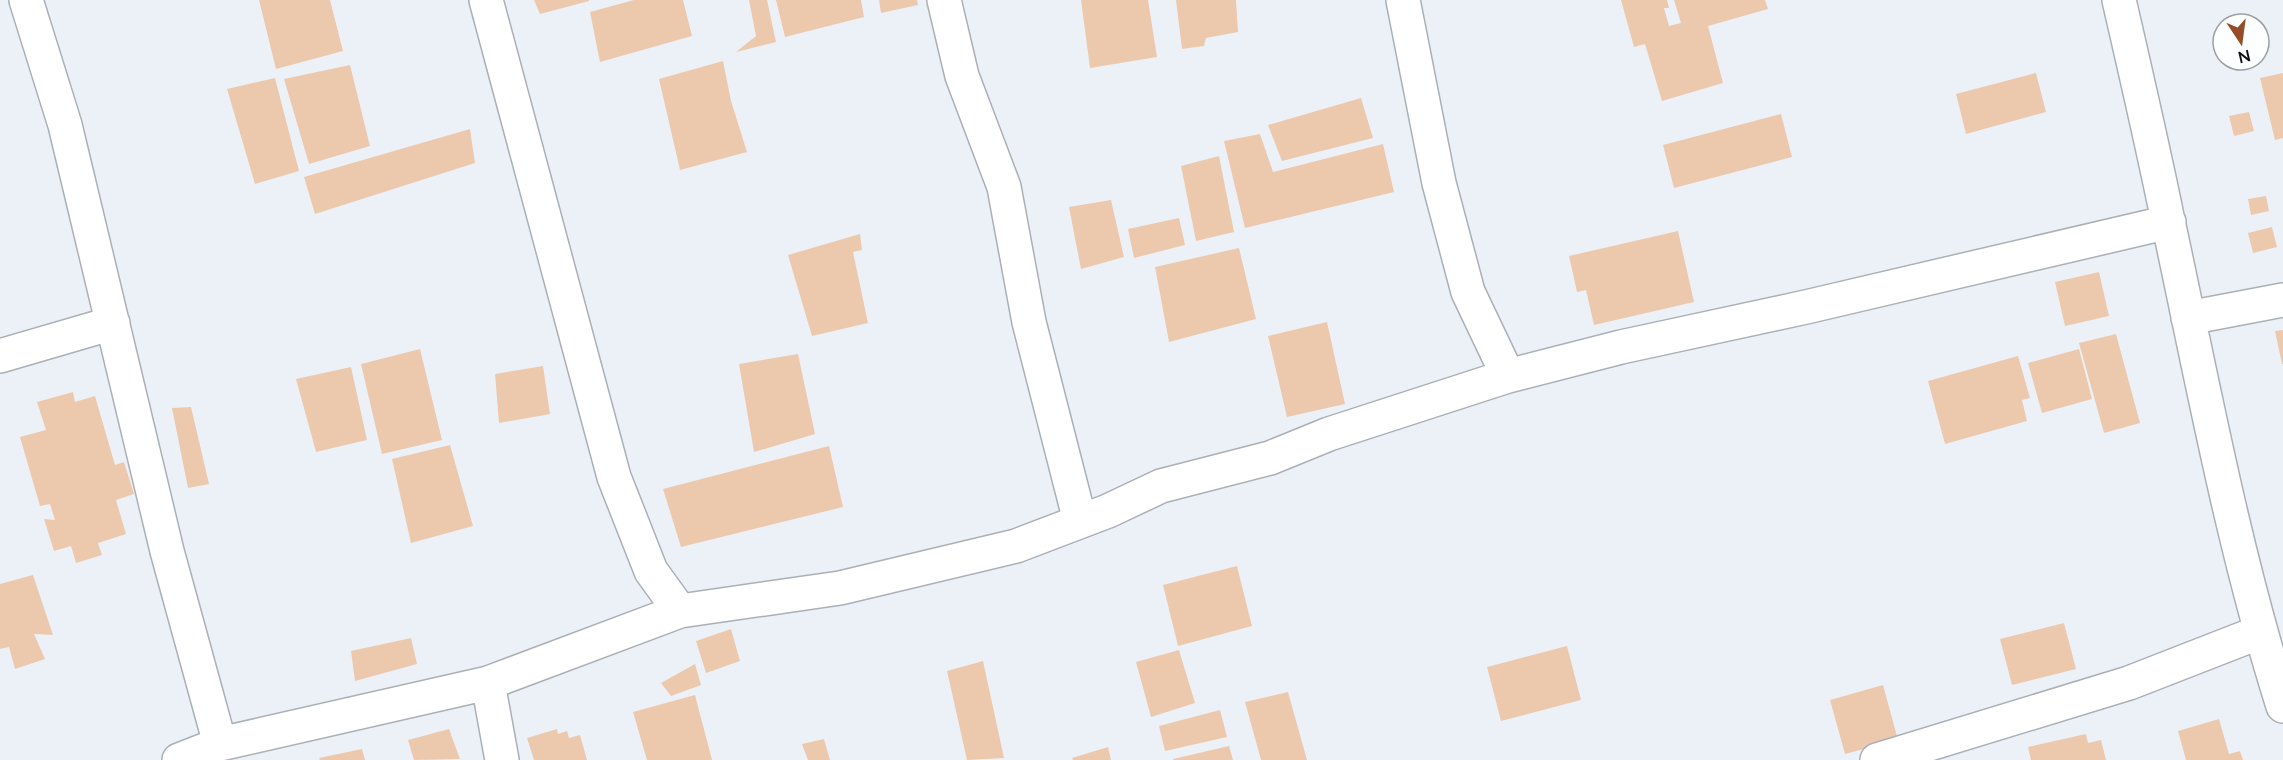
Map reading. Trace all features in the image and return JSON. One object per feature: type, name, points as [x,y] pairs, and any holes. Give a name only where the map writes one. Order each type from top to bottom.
[{"type":"street","points":[[26,0],[65,125],[167,551],[220,744]]},
{"type":"street","points":[[486,0],[614,477],[651,571],[680,611]]},
{"type":"street","points":[[944,0],[962,76],[1004,187],[1029,322],[1080,521]]},
{"type":"street","points":[[1402,0],[1439,183],[1468,292],[1508,376]]},
{"type":"street","points":[[2119,0],[2169,222],[2204,398],[2260,632],[2283,706]]},
{"type":"street","points":[[179,760],[220,744],[488,683],[680,611],[840,588],[1016,546],[1161,486],[1270,458],[1329,434],[1508,376],[1621,347],[1818,304],[2169,222]]},
{"type":"street","points":[[2188,318],[2283,300]]},
{"type":"street","points":[[0,356],[113,323]]},
{"type":"street","points":[[1876,760],[2129,683],[2260,632]]},
{"type":"street","points":[[488,683],[502,760]]},
{"type":"building","points":[[259,0],[330,0],[343,51],[276,69]]},
{"type":"building","points":[[534,0],[589,0],[589,1],[540,14]]},
{"type":"building","points":[[634,0],[683,0],[692,36],[600,62],[590,12]]},
{"type":"building","points":[[749,0],[767,0],[776,42],[736,52],[756,36]]},
{"type":"building","points":[[776,0],[861,0],[864,17],[785,37]]},
{"type":"building","points":[[879,0],[917,0],[918,5],[881,13]]},
{"type":"building","points":[[1081,0],[1148,0],[1157,57],[1090,68]]},
{"type":"building","points":[[1176,0],[1236,0],[1238,32],[1206,38],[1204,46],[1182,49]]},
{"type":"building","points":[[1621,0],[1667,0],[1669,8],[1664,8],[1669,26],[1681,23],[1674,0],[1765,0],[1768,9],[1708,26],[1723,83],[1662,101],[1645,44],[1634,47]]},
{"type":"building","points":[[723,61],[731,101],[747,152],[680,170],[659,79]]},
{"type":"building","points":[[350,65],[370,146],[309,164],[284,79]]},
{"type":"building","points":[[2036,73],[2046,112],[1966,134],[1956,94]]},
{"type":"building","points":[[2283,73],[2283,138],[2275,140],[2260,78]]},
{"type":"building","points":[[275,78],[299,171],[255,184],[227,89]]},
{"type":"building","points":[[1361,98],[1373,138],[1282,161],[1268,125]]},
{"type":"building","points":[[2249,112],[2254,131],[2234,136],[2229,116]]},
{"type":"building","points":[[1781,114],[1792,157],[1674,188],[1663,145]]},
{"type":"building","points":[[470,129],[475,163],[315,214],[304,177]]},
{"type":"building","points":[[1260,134],[1273,172],[1383,144],[1394,192],[1245,228],[1224,141]]},
{"type":"building","points":[[1219,156],[1234,232],[1196,241],[1181,166]]},
{"type":"building","points":[[2266,196],[2269,211],[2251,215],[2248,199]]},
{"type":"building","points":[[1111,200],[1124,257],[1081,269],[1069,207]]},
{"type":"building","points":[[1179,218],[1185,245],[1134,258],[1128,229]]},
{"type":"building","points":[[2272,227],[2277,247],[2253,253],[2248,233]]},
{"type":"building","points":[[1678,231],[1694,302],[1594,325],[1586,290],[1577,292],[1569,256]]},
{"type":"building","points":[[860,234],[862,250],[853,252],[868,323],[812,336],[788,255]]},
{"type":"building","points":[[1239,248],[1256,319],[1169,342],[1155,267]]},
{"type":"building","points":[[2099,272],[2109,316],[2065,326],[2055,282]]},
{"type":"building","points":[[1327,322],[1345,404],[1287,417],[1268,336]]},
{"type":"building","points":[[2283,330],[2283,364],[2282,364],[2275,331]]},
{"type":"building","points":[[2116,334],[2140,423],[2104,433],[2079,343]]},
{"type":"building","points":[[420,349],[442,440],[382,454],[361,364]]},
{"type":"building","points":[[2079,349],[2092,399],[2042,413],[2028,363]]},
{"type":"building","points":[[798,354],[815,434],[754,452],[739,364]]},
{"type":"building","points":[[2018,356],[2030,398],[2022,400],[2027,421],[1945,444],[1928,381]]},
{"type":"building","points":[[543,366],[550,414],[499,423],[495,374]]},
{"type":"building","points":[[351,367],[367,440],[316,452],[296,379]]},
{"type":"building","points":[[73,392],[75,402],[95,396],[115,465],[124,462],[134,494],[116,500],[126,534],[98,543],[102,555],[76,563],[71,546],[54,551],[44,519],[55,520],[50,504],[40,506],[20,437],[46,430],[37,402]]},
{"type":"building","points":[[191,407],[209,484],[188,488],[172,408]]},
{"type":"building","points":[[450,445],[473,526],[411,543],[392,459]]},
{"type":"building","points":[[829,446],[843,507],[681,547],[663,489]]},
{"type":"building","points":[[1237,566],[1252,626],[1178,646],[1163,585]]},
{"type":"building","points":[[33,575],[53,635],[34,634],[45,659],[15,669],[9,647],[0,649],[0,584]]},
{"type":"building","points":[[2064,623],[2076,669],[2012,685],[2000,639]]},
{"type":"building","points":[[731,629],[740,661],[706,673],[696,641]]},
{"type":"building","points":[[411,638],[417,664],[355,681],[351,651]]},
{"type":"building","points":[[1567,646],[1581,700],[1501,721],[1487,667]]},
{"type":"building","points":[[1179,650],[1195,703],[1151,717],[1136,662]]},
{"type":"building","points":[[983,661],[1004,758],[967,760],[947,671]]},
{"type":"building","points":[[695,664],[701,685],[671,696],[661,683]]},
{"type":"building","points":[[1883,685],[1898,740],[1845,754],[1830,700]]},
{"type":"building","points":[[1288,692],[1307,760],[1261,760],[1245,702]]},
{"type":"building","points":[[695,695],[712,760],[647,760],[633,712]]},
{"type":"building","points":[[1220,710],[1227,737],[1165,751],[1159,726]]},
{"type":"building","points":[[2219,719],[2229,754],[2240,751],[2243,760],[2186,760],[2178,731]]},
{"type":"building","points":[[449,729],[460,759],[414,760],[408,740]]},
{"type":"building","points":[[557,729],[558,734],[567,731],[569,738],[580,735],[587,760],[534,760],[527,738]]},
{"type":"building","points":[[2086,734],[2088,743],[2101,740],[2106,760],[2031,760],[2028,747]]},
{"type":"building","points":[[824,739],[830,760],[808,760],[802,744]]},
{"type":"building","points":[[1229,746],[1233,760],[1173,760],[1173,759]]},
{"type":"building","points":[[1108,747],[1111,760],[1073,760],[1072,758]]},
{"type":"building","points":[[362,749],[365,760],[320,760],[319,758]]}]
